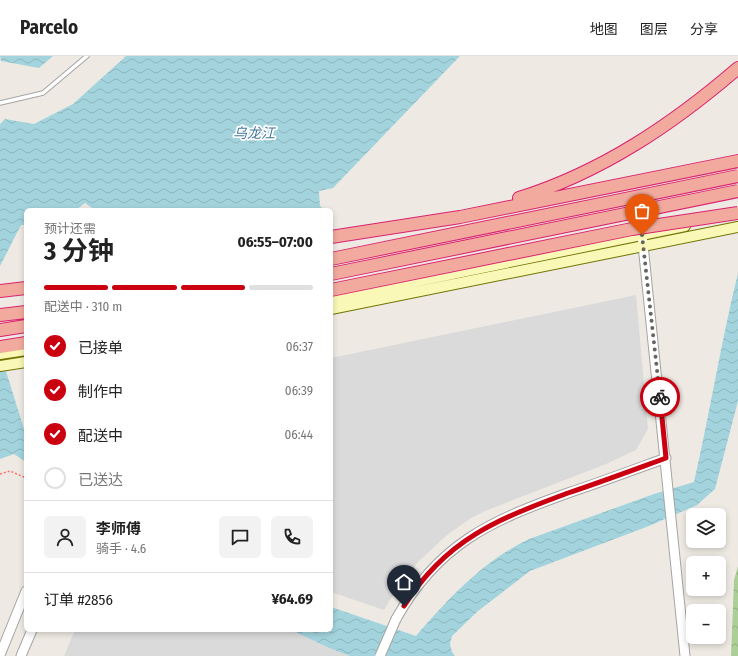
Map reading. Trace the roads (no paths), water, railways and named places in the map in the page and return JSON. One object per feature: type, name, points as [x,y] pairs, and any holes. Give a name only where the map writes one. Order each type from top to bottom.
[{"type":"highway","points":[[460,217],[545,189],[604,163],[632,148],[683,113],[738,68]]},
{"type":"highway","points":[[333,237],[460,217],[738,161]]},
{"type":"highway","points":[[333,259],[738,176]]},
{"type":"highway","points":[[333,274],[738,191]]},
{"type":"highway","points":[[333,290],[632,229],[738,212]]},
{"type":"highway","points":[[0,291],[24,288]]},
{"type":"highway","points":[[0,315],[24,312]]},
{"type":"highway","points":[[0,330],[24,326]]},
{"type":"highway","points":[[2,351],[24,344]]},
{"type":"main road","points":[[333,299],[724,218],[738,212]]},
{"type":"main road","points":[[333,309],[738,227]]},
{"type":"main road","points":[[2,351],[24,350]]},
{"type":"main road","points":[[3,365],[24,362]]},
{"type":"street","points":[[642,235],[669,487],[685,656]]},
{"type":"street","points":[[380,656],[396,619],[409,598],[431,569],[448,553],[477,532],[520,511],[666,458]]},
{"type":"street","points":[[0,655],[24,596]]},
{"type":"street","points":[[21,656],[31,632]]},
{"type":"lane","points":[[0,103],[43,93],[87,56]]},
{"type":"water","points":[[0,56],[53,56],[39,68],[1,61]]},
{"type":"water","name":"乌龙江","points":[[126,56],[460,56],[333,188],[319,191],[320,206],[322,208],[92,208],[85,203],[79,208],[24,208],[24,225],[21,225],[0,266],[0,124],[5,119],[34,124],[73,104]]},
{"type":"water","points":[[738,273],[738,401],[715,489],[697,505],[686,508],[686,510],[649,526],[530,571],[478,611],[452,636],[450,644],[452,652],[455,656],[350,656],[295,632],[333,632],[333,608],[416,636],[454,594],[482,569],[512,548],[529,539],[654,494],[694,482]]},
{"type":"water","points":[[0,352],[24,429],[24,461],[14,454],[0,459]]}]
